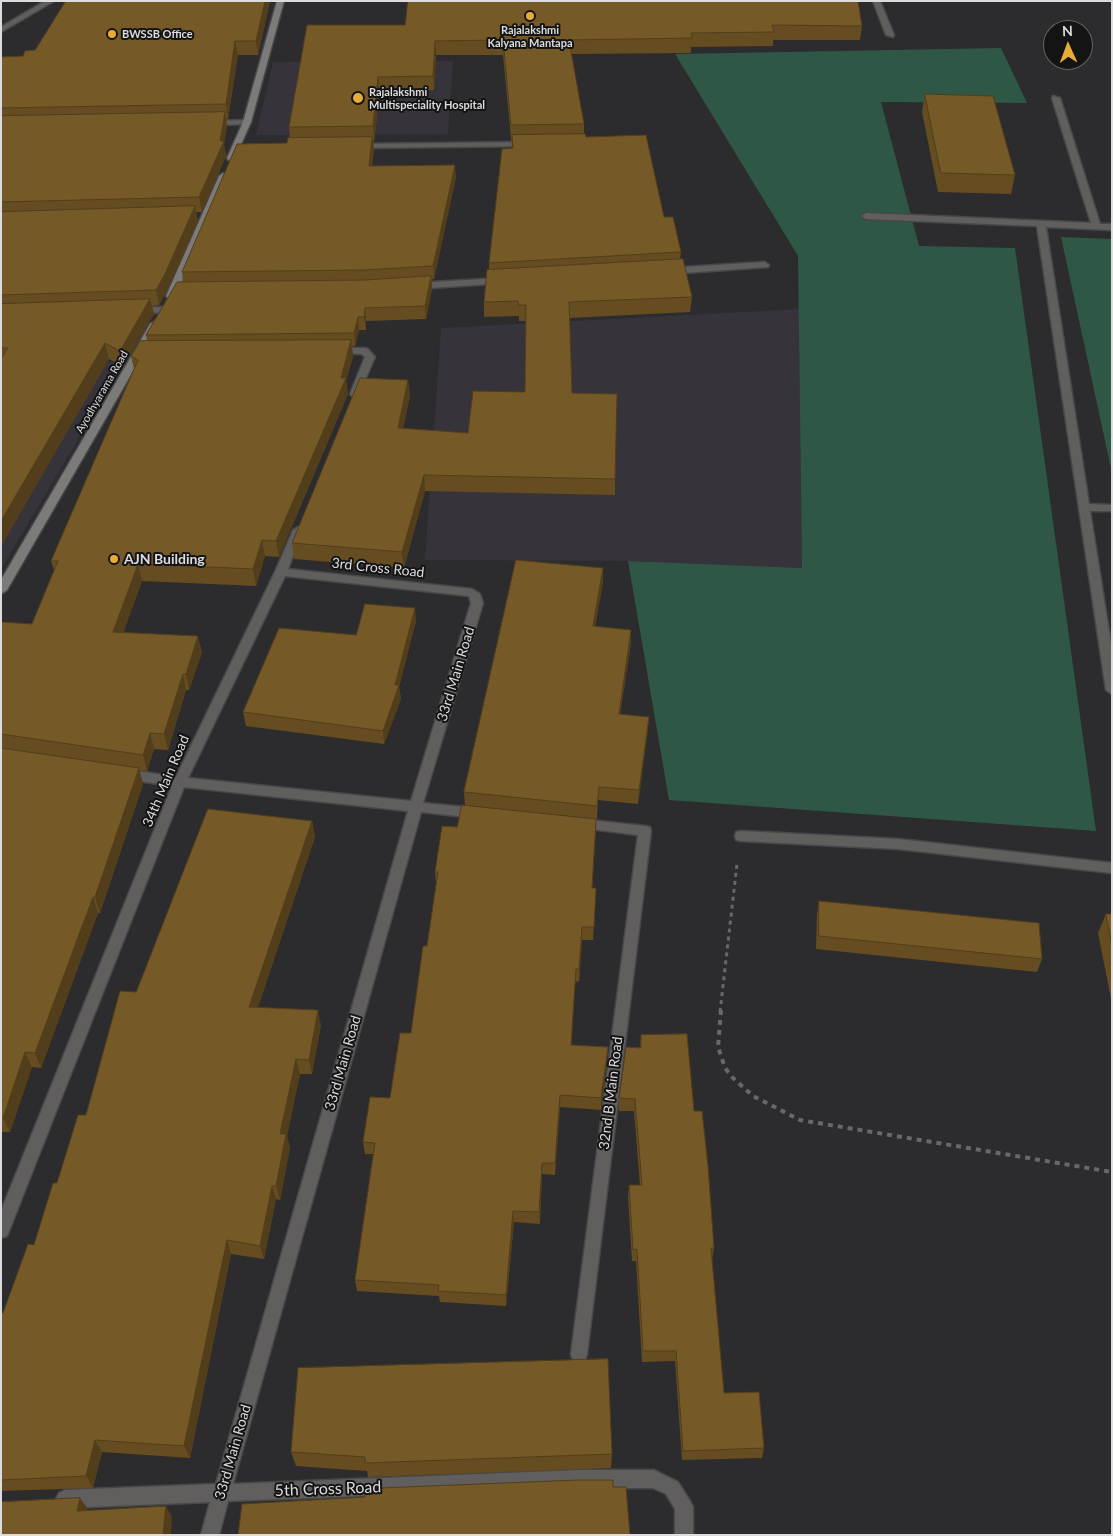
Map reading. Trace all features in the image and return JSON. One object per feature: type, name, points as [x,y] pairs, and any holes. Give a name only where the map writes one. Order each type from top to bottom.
[{"type":"street","points":[[1,30],[51,1]]},
{"type":"street","name":"Ayodhyarama Road","points":[[1,590],[143,352],[163,310],[179,290],[200,217],[241,147],[281,1]]},
{"type":"street","points":[[876,1],[890,35]]},
{"type":"street","points":[[1056,98],[1096,226]]},
{"type":"street","points":[[198,123],[247,122]]},
{"type":"street","points":[[345,146],[534,144]]},
{"type":"street","points":[[866,216],[1112,227]]},
{"type":"street","points":[[1041,224],[1112,690]]},
{"type":"street","points":[[657,271],[765,265]]},
{"type":"street","points":[[404,286],[510,280]]},
{"type":"street","points":[[125,311],[163,310]]},
{"type":"street","points":[[325,352],[365,351],[370,357],[351,402]]},
{"type":"street","points":[[1084,507],[1112,508]]},
{"type":"street","name":"34th Main Road","points":[[1,1231],[180,782],[281,572],[303,518]]},
{"type":"street","name":"3rd Cross Road","points":[[281,572],[472,593]]},
{"type":"street","name":"33rd Main Road","points":[[210,1535],[416,806],[477,603],[476,597],[472,593]]},
{"type":"street","points":[[114,772],[180,782],[492,815]]},
{"type":"street","name":"32nd B Main Road","points":[[569,823],[645,831],[579,1354]]},
{"type":"street","points":[[741,836],[898,844],[1112,868]]},
{"type":"street","name":"5th Cross Road","points":[[49,1500],[222,1492],[654,1479],[672,1488],[684,1507],[684,1535]]},
{"type":"path","points":[[741,836],[718,1033],[720,1056],[734,1080],[760,1101],[800,1120],[1112,1172]]},
{"type":"shaded area","name":"Rajalakshmi Multispeciality Hospital","points":[[453,61],[448,134],[256,135],[273,62]]},
{"type":"shaded area","points":[[799,309],[802,568],[628,561],[425,560],[441,328]]},
{"type":"shaded area","points":[[125,361],[1,569],[1,366]]},
{"type":"green space","points":[[1001,48],[1027,103],[881,102],[919,246],[1015,248],[1096,831],[669,800],[628,561],[802,568],[798,256],[675,54]]},
{"type":"green space","points":[[1061,237],[1112,239],[1112,473]]},
{"type":"building","points":[[66,1],[265,1],[256,41],[235,41],[226,104],[1,108],[1,57],[23,56],[25,51],[35,50]]},
{"type":"building","points":[[408,1],[858,1],[862,26],[772,25],[774,32],[691,33],[692,38],[569,40],[584,124],[511,125],[503,40],[435,41],[433,76],[378,77],[373,126],[289,127],[307,25],[405,25]]},
{"type":"building","points":[[925,94],[993,96],[1015,175],[941,173]]},
{"type":"building","points":[[225,112],[220,141],[224,141],[199,197],[1,202],[1,116]]},
{"type":"building","points":[[585,134],[586,137],[646,135],[664,217],[673,217],[681,252],[489,263],[502,149],[513,148],[512,135]]},
{"type":"building","points":[[372,137],[369,166],[455,165],[433,266],[365,270],[182,272],[237,144],[287,143],[288,138]]},
{"type":"building","points":[[195,206],[156,290],[1,295],[1,212]]},
{"type":"building","points":[[683,259],[692,297],[569,302],[572,393],[617,394],[615,479],[424,475],[402,552],[292,543],[360,378],[408,380],[398,428],[468,433],[473,391],[525,392],[526,305],[519,305],[518,301],[484,302],[487,270]]},
{"type":"building","points":[[431,276],[425,306],[365,308],[364,317],[358,317],[354,333],[146,335],[177,282],[365,280]]},
{"type":"building","points":[[150,299],[120,351],[105,343],[1,521],[1,359],[8,348],[1,348],[1,304]]},
{"type":"building","points":[[351,340],[341,378],[346,378],[276,541],[262,540],[253,569],[138,564],[113,632],[198,636],[186,674],[183,674],[164,734],[150,733],[143,755],[1,734],[1,622],[32,624],[58,561],[51,561],[138,360],[131,356],[140,341]]},
{"type":"building","points":[[516,560],[603,568],[593,626],[631,630],[619,714],[649,717],[639,790],[599,787],[597,806],[464,792]]},
{"type":"building","points":[[365,604],[415,608],[395,685],[399,685],[383,731],[243,712],[279,628],[356,635]]},
{"type":"building","points":[[1,748],[139,768],[95,897],[93,897],[35,1053],[25,1052],[3,1118],[1,1118]]},
{"type":"building","points":[[462,805],[596,819],[592,888],[596,888],[594,927],[582,927],[579,969],[576,969],[571,1045],[608,1047],[601,1098],[560,1095],[555,1163],[542,1163],[539,1212],[513,1211],[506,1295],[438,1291],[439,1285],[355,1280],[375,1143],[363,1142],[370,1097],[390,1098],[400,1033],[411,1033],[423,946],[427,946],[438,872],[435,872],[442,826],[457,827]]},
{"type":"building","points":[[208,809],[312,821],[249,1007],[318,1010],[309,1060],[296,1059],[280,1134],[286,1134],[276,1186],[272,1186],[260,1246],[227,1240],[184,1446],[95,1440],[86,1476],[1,1480],[1,1313],[3,1313],[28,1244],[34,1245],[53,1183],[57,1183],[78,1115],[86,1115],[120,991],[136,992]]},
{"type":"building","points":[[819,901],[1039,923],[1042,959],[819,936]]},
{"type":"building","points":[[1106,914],[1112,914],[1112,943]]},
{"type":"building","points":[[687,1034],[694,1111],[702,1111],[708,1166],[714,1248],[711,1248],[724,1393],[759,1392],[764,1448],[683,1451],[676,1351],[643,1351],[637,1249],[633,1250],[629,1185],[642,1185],[635,1099],[619,1098],[626,1047],[641,1048],[641,1035]]},
{"type":"building","points":[[608,1359],[612,1454],[365,1463],[365,1457],[291,1452],[298,1368]]},
{"type":"building","points":[[613,1480],[613,1487],[626,1487],[630,1535],[238,1535],[242,1504],[365,1497],[365,1489]]},
{"type":"building","points":[[80,1498],[77,1511],[166,1506],[163,1535],[1,1535],[1,1502]]},
{"type":"place","name":"Rajalakshmi Kalyana Mantapa","points":[[530,16]]},
{"type":"place","name":"BWSSB Office","points":[[112,34]]},
{"type":"place","name":"Rajalakshmi Multispeciality Hospital","points":[[358,98]]},
{"type":"place","name":"AJN Building","points":[[114,559]]}]
